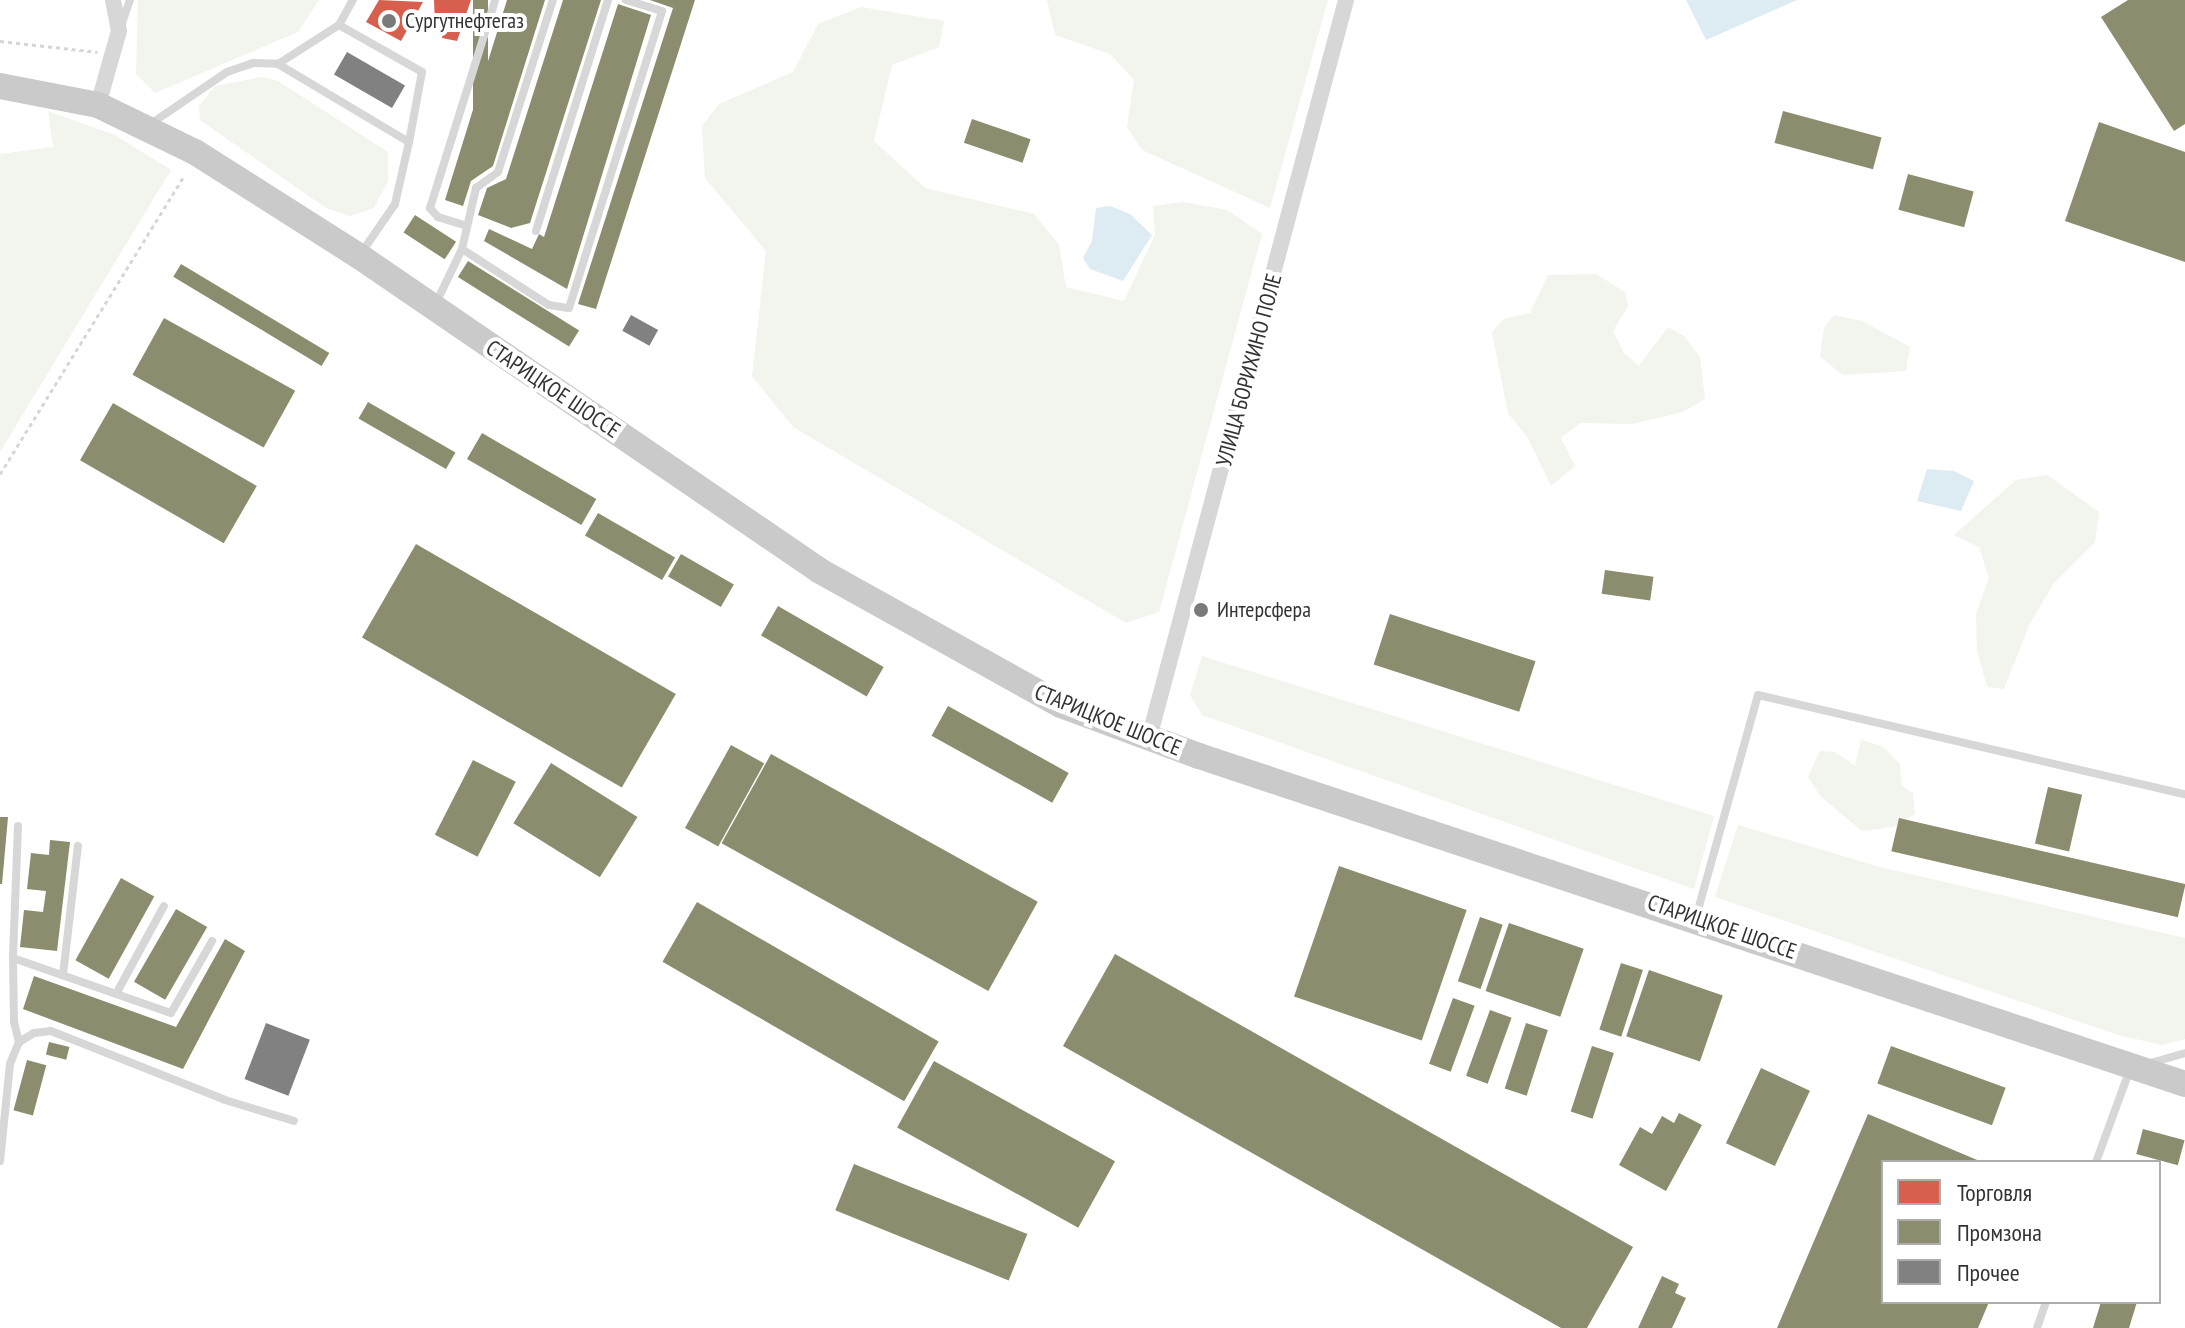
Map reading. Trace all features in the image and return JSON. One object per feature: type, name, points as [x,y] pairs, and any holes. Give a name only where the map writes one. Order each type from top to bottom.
[{"type":"main road","name":"СТАРИЦКОЕ ШОССЕ","points":[[0,86],[98,105],[148,126],[195,152],[359,256],[820,571],[1061,705],[1149,738],[1696,917],[2130,1069],[2185,1084]]},
{"type":"street","points":[[98,105],[119,31],[113,0]]},
{"type":"street","name":"УЛИЦА БОРИХИНО ПОЛЕ","points":[[1149,738],[1346,0]]},
{"type":"lane","points":[[119,31],[130,0]]},
{"type":"lane","points":[[278,64],[339,25],[353,0]]},
{"type":"lane","points":[[464,225],[438,217],[430,208],[495,0]]},
{"type":"lane","points":[[434,307],[462,249],[464,225],[476,188],[498,172],[553,0]]},
{"type":"lane","points":[[536,231],[608,0]]},
{"type":"lane","points":[[462,249],[549,305],[569,308],[662,11],[626,0]]},
{"type":"lane","points":[[339,25],[422,72],[395,204],[359,256]]},
{"type":"lane","points":[[148,126],[227,72],[253,63],[278,64],[409,142]]},
{"type":"lane","points":[[1696,917],[1758,695],[2185,794]]},
{"type":"lane","points":[[0,1161],[10,1064],[19,1042],[14,1022],[13,958],[18,826]]},
{"type":"lane","points":[[63,975],[78,846]]},
{"type":"lane","points":[[116,994],[164,906]]},
{"type":"lane","points":[[13,958],[171,1013],[212,941]]},
{"type":"lane","points":[[19,1042],[34,1033],[51,1031],[225,1100],[294,1121]]},
{"type":"lane","points":[[2097,1160],[2130,1069],[2185,1053]]},
{"type":"lane","points":[[2037,1328],[2045,1304]]},
{"type":"path","points":[[0,41],[112,54]]},
{"type":"path","points":[[0,474],[179,186],[195,152]]},
{"type":"shaded area","points":[[138,0],[319,0],[298,32],[155,93],[136,74]]},
{"type":"shaded area","points":[[1047,0],[1328,0],[1270,208],[1142,150],[1127,127],[1134,80],[1110,54],[1055,35]]},
{"type":"shaded area","points":[[1686,0],[1797,0],[1706,40]]},
{"type":"shaded area","points":[[861,7],[944,21],[939,47],[892,65],[874,141],[925,188],[1034,214],[1059,245],[1066,287],[1124,301],[1155,235],[1153,206],[1183,202],[1227,210],[1262,234],[1159,612],[1126,623],[793,427],[752,376],[766,251],[705,178],[702,126],[719,104],[793,72],[818,24]]},
{"type":"shaded area","points":[[262,77],[278,81],[388,152],[388,181],[374,208],[350,216],[326,208],[200,120],[199,106],[215,86]]},
{"type":"shaded area","points":[[48,111],[115,135],[171,170],[0,452],[0,154],[53,147]]},
{"type":"shaded area","points":[[1110,206],[1130,214],[1152,235],[1123,281],[1090,269],[1083,258],[1092,241],[1096,208]]},
{"type":"shaded area","points":[[1596,274],[1625,292],[1628,306],[1613,331],[1624,353],[1639,366],[1668,327],[1684,336],[1700,357],[1705,399],[1683,412],[1632,424],[1580,423],[1561,438],[1575,466],[1551,486],[1528,438],[1508,413],[1492,332],[1503,319],[1530,313],[1548,275]]},
{"type":"shaded area","points":[[1834,315],[1862,321],[1910,347],[1906,371],[1843,375],[1820,357],[1824,328]]},
{"type":"shaded area","points":[[1927,469],[1954,471],[1974,481],[1961,511],[1917,501]]},
{"type":"shaded area","points":[[2047,475],[2099,512],[2095,542],[2054,583],[2029,625],[2004,689],[1987,687],[1977,650],[1976,614],[1989,578],[1979,547],[1954,535],[2016,480]]},
{"type":"shaded area","points":[[1202,656],[1714,816],[1694,889],[1202,715],[1190,695]]},
{"type":"shaded area","points":[[1861,740],[1882,746],[1900,764],[1902,786],[1913,793],[1915,814],[1894,827],[1862,831],[1820,796],[1808,777],[1820,751],[1835,752],[1855,766]]},
{"type":"shaded area","points":[[1738,825],[1880,867],[2185,938],[2185,1039],[2162,1045],[2118,1035],[1715,897]]},
{"type":"building: Торговля","points":[[379,0],[423,2],[401,41],[366,22]]},
{"type":"building: Торговля","points":[[434,0],[471,0],[457,41],[442,38],[443,32],[435,27]]},
{"type":"building: Промзона","points":[[473,0],[488,0],[488,134],[473,134]]},
{"type":"building: Промзона","points":[[507,0],[545,0],[493,166],[471,181],[463,206],[445,200]]},
{"type":"building: Промзона","points":[[563,0],[601,0],[530,223],[511,228],[478,215],[487,188],[506,179]]},
{"type":"building: Промзона","points":[[650,0],[695,0],[596,309],[578,304],[673,8]]},
{"type":"building: Промзона","points":[[2128,0],[2185,0],[2185,124],[2174,131],[2101,17]]},
{"type":"building: Промзона","points":[[618,4],[651,15],[567,289],[484,241],[489,229],[532,249],[539,234],[544,237]]},
{"type":"building: Промзона","points":[[1783,111],[1882,137],[1873,169],[1774,143]]},
{"type":"building: Промзона","points":[[972,119],[1031,139],[1022,163],[964,143]]},
{"type":"building: Промзона","points":[[2099,122],[2185,152],[2185,262],[2065,221]]},
{"type":"building: Промзона","points":[[1908,174],[1974,192],[1964,227],[1898,210]]},
{"type":"building: Промзона","points":[[415,215],[456,242],[445,259],[404,233]]},
{"type":"building: Промзона","points":[[468,261],[579,330],[569,347],[458,277]]},
{"type":"building: Промзона","points":[[181,264],[329,353],[322,366],[173,277]]},
{"type":"building: Промзона","points":[[164,318],[295,391],[264,448],[132,375]]},
{"type":"building: Промзона","points":[[368,402],[455,452],[446,469],[358,418]]},
{"type":"building: Промзона","points":[[113,403],[257,486],[224,543],[80,460]]},
{"type":"building: Промзона","points":[[482,433],[596,499],[581,525],[467,459]]},
{"type":"building: Промзона","points":[[598,513],[675,558],[662,580],[585,536]]},
{"type":"building: Промзона","points":[[416,544],[676,694],[622,788],[362,638]]},
{"type":"building: Промзона","points":[[681,554],[734,584],[721,607],[668,577]]},
{"type":"building: Промзона","points":[[1605,570],[1654,577],[1650,601],[1602,594]]},
{"type":"building: Промзона","points":[[778,606],[884,667],[867,696],[761,635]]},
{"type":"building: Промзона","points":[[1390,614],[1536,661],[1519,712],[1374,664]]},
{"type":"building: Промзона","points":[[948,706],[1069,773],[1052,803],[932,736]]},
{"type":"building: Промзона","points":[[731,745],[764,763],[718,847],[685,828]]},
{"type":"building: Промзона","points":[[771,754],[1038,902],[988,991],[722,843]]},
{"type":"building: Промзона","points":[[473,760],[516,782],[478,857],[435,835]]},
{"type":"building: Промзона","points":[[551,763],[638,817],[600,877],[513,823]]},
{"type":"building: Промзона","points":[[2048,787],[2082,795],[2069,851],[2035,844]]},
{"type":"building: Промзона","points":[[0,817],[8,817],[2,884],[0,884]]},
{"type":"building: Промзона","points":[[1899,818],[2185,884],[2178,917],[1891,851]]},
{"type":"building: Промзона","points":[[50,840],[70,842],[57,951],[20,947],[24,910],[43,912],[46,891],[27,889],[31,853],[49,855]]},
{"type":"building: Промзона","points":[[1339,866],[1467,910],[1422,1040],[1294,996]]},
{"type":"building: Промзона","points":[[121,878],[154,896],[109,979],[75,960]]},
{"type":"building: Промзона","points":[[697,902],[939,1042],[904,1101],[662,962]]},
{"type":"building: Промзона","points":[[176,909],[207,927],[165,1000],[134,982]]},
{"type":"building: Промзона","points":[[1480,917],[1503,925],[1481,989],[1458,981]]},
{"type":"building: Промзона","points":[[1509,923],[1584,949],[1560,1017],[1486,991]]},
{"type":"building: Промзона","points":[[225,939],[245,951],[183,1069],[23,1009],[34,976],[176,1027]]},
{"type":"building: Промзона","points":[[1115,954],[1633,1247],[1587,1328],[1561,1328],[1063,1046]]},
{"type":"building: Промзона","points":[[1621,963],[1643,970],[1621,1037],[1599,1030]]},
{"type":"building: Промзона","points":[[1649,970],[1723,995],[1700,1062],[1626,1036]]},
{"type":"building: Промзона","points":[[1453,998],[1475,1006],[1451,1072],[1429,1064]]},
{"type":"building: Промзона","points":[[1490,1010],[1512,1018],[1488,1084],[1466,1076]]},
{"type":"building: Промзона","points":[[1526,1023],[1548,1030],[1527,1096],[1505,1089]]},
{"type":"building: Промзона","points":[[49,1042],[69,1047],[66,1060],[46,1055]]},
{"type":"building: Промзона","points":[[1592,1046],[1614,1053],[1593,1119],[1571,1112]]},
{"type":"building: Промзона","points":[[1891,1046],[2006,1088],[1992,1125],[1877,1084]]},
{"type":"building: Промзона","points":[[27,1060],[46,1065],[33,1115],[14,1110]]},
{"type":"building: Промзона","points":[[934,1061],[1115,1161],[1078,1228],[897,1127]]},
{"type":"building: Промзона","points":[[1761,1068],[1810,1091],[1775,1166],[1726,1143]]},
{"type":"building: Промзона","points":[[1679,1113],[1702,1125],[1666,1191],[1619,1165],[1640,1127],[1652,1134],[1662,1116],[1674,1123]]},
{"type":"building: Промзона","points":[[1868,1114],[1977,1160],[1881,1160],[1881,1304],[1988,1304],[1978,1328],[1777,1328]]},
{"type":"building: Промзона","points":[[2143,1129],[2185,1140],[2178,1165],[2136,1154]]},
{"type":"building: Промзона","points":[[854,1164],[1027,1234],[1009,1280],[835,1210]]},
{"type":"building: Промзона","points":[[1662,1276],[1679,1284],[1675,1293],[1686,1298],[1672,1328],[1638,1328]]},
{"type":"building: Промзона","points":[[2100,1304],[2136,1304],[2129,1328],[2093,1328]]},
{"type":"building: Прочее","points":[[347,52],[405,86],[392,108],[334,75]]},
{"type":"building: Прочее","points":[[631,315],[658,330],[649,346],[622,331]]},
{"type":"building: Прочее","points":[[266,1023],[310,1040],[288,1096],[244,1079]]},
{"type":"place","name":"Сургутнефтегаз","points":[[389,21]]},
{"type":"place","name":"Интерсфера","points":[[1201,610]]}]
